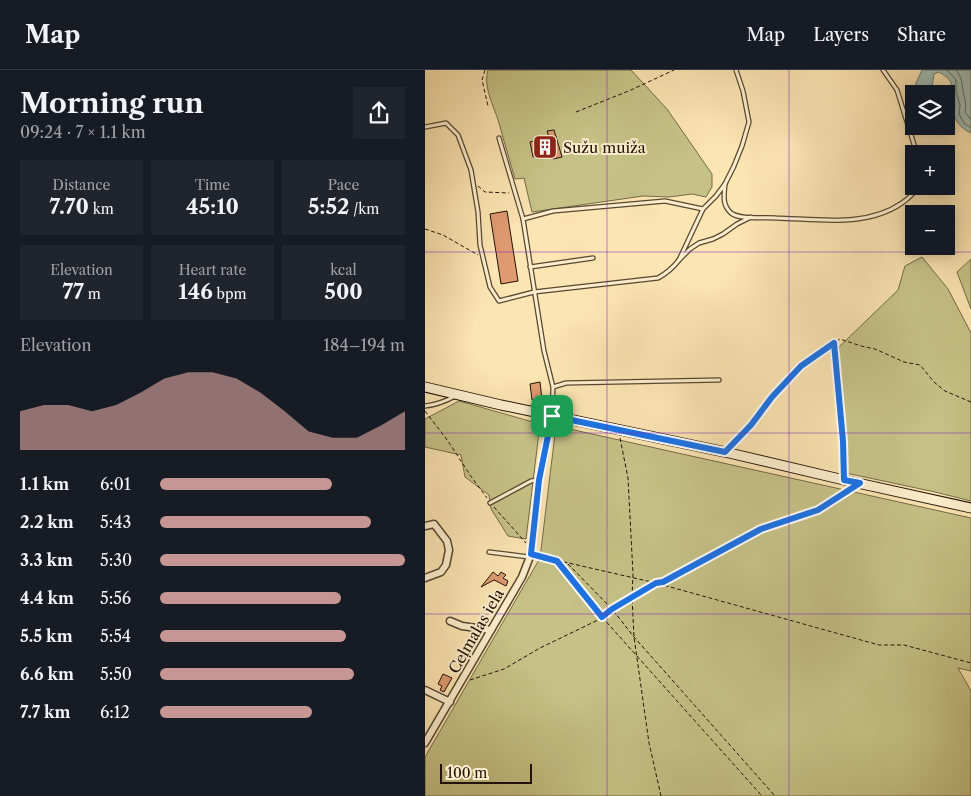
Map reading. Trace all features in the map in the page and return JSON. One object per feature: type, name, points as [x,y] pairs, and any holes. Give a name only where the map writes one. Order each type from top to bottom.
[{"type":"main road","points":[[425,387],[971,508]]},
{"type":"street","name":"Ceļmalas iela","points":[[425,743],[428,733],[450,702],[522,577],[531,553],[539,480],[552,416]]},
{"type":"street","points":[[425,526],[435,524],[447,541],[449,550],[447,565],[441,572],[425,578]]},
{"type":"street","points":[[450,621],[462,626],[491,630]]},
{"type":"street","points":[[425,690],[450,702]]},
{"type":"lane","points":[[679,260],[703,209],[717,196],[725,184],[742,146],[749,122],[743,91],[736,70]]},
{"type":"lane","points":[[883,70],[897,90],[914,145]]},
{"type":"lane","points":[[425,128],[446,123],[458,134],[471,170],[478,212],[480,246],[490,288],[499,301],[534,292],[658,278],[672,269],[690,249],[699,243],[713,239],[737,224],[751,218]]},
{"type":"lane","points":[[499,138],[523,219],[543,351],[553,387],[552,416]]},
{"type":"lane","points":[[725,184],[725,205],[731,214],[751,218],[853,220],[885,213],[898,206],[910,195]]},
{"type":"lane","points":[[523,219],[553,211],[665,201],[703,209]]},
{"type":"lane","points":[[530,268],[593,258]]},
{"type":"lane","points":[[553,387],[566,383],[719,380]]},
{"type":"lane","points":[[425,406],[447,400],[457,394]]},
{"type":"lane","points":[[490,503],[531,481],[539,480]]},
{"type":"lane","points":[[489,552],[531,553]]},
{"type":"path","points":[[485,70],[482,80],[488,106]]},
{"type":"path","points":[[576,112],[674,70]]},
{"type":"path","points":[[473,180],[485,192],[515,193]]},
{"type":"path","points":[[425,229],[463,245],[483,258]]},
{"type":"path","points":[[725,452],[751,425],[772,397],[801,366],[840,339],[885,353],[904,362],[920,365],[934,382],[945,391],[971,402]]},
{"type":"path","points":[[834,343],[843,441],[844,480]]},
{"type":"path","points":[[425,411],[448,441],[470,475],[486,494],[490,503],[531,553],[557,561],[656,583],[879,645],[903,645],[971,663]]},
{"type":"path","points":[[619,430],[628,478],[634,637],[649,743],[661,796]]},
{"type":"path","points":[[462,681],[504,669],[540,648],[598,620],[612,609],[656,583],[663,582],[761,529],[818,510],[860,483]]},
{"type":"path","points":[[557,561],[602,617],[763,796]]},
{"type":"path","points":[[567,563],[612,609],[634,637],[775,796]]},
{"type":"shaded area","points":[[488,70],[631,70],[667,109],[712,174],[712,187],[706,197],[692,194],[669,197],[643,196],[532,212],[524,178],[515,179],[488,90]]},
{"type":"shaded area","points":[[922,257],[948,289],[971,333],[971,501],[846,473],[839,347],[898,290],[905,266]]},
{"type":"shaded area","points":[[971,259],[971,309],[957,272]]},
{"type":"shaded area","points":[[459,401],[540,424],[526,539],[508,536],[491,509],[489,495],[465,477],[461,455],[425,447],[425,419]]},
{"type":"shaded area","points":[[556,426],[971,518],[971,671],[958,668],[971,691],[971,796],[425,796],[425,757],[540,558]]},
{"type":"water","points":[[922,70],[971,70],[971,133],[961,126],[955,118],[955,85],[952,85],[939,72],[934,74],[932,85],[916,85]]},
{"type":"building","name":"Sužu muiža","points":[[554,130],[562,157],[553,159],[551,152],[533,157],[530,142],[549,137],[547,131]]},
{"type":"building","points":[[507,211],[518,281],[501,284],[490,214]]},
{"type":"building","points":[[540,382],[542,399],[532,400],[530,384]]},
{"type":"building","points":[[493,572],[498,576],[501,572],[506,575],[503,578],[508,581],[506,586],[494,580],[481,587]]},
{"type":"building","points":[[443,674],[452,678],[444,692],[440,690],[442,686],[438,684]]},
{"type":"place","name":"Sužu muiža","points":[[545,147]]},
{"type":"route","points":[[834,343],[843,441],[844,480],[860,483],[818,510],[761,529],[663,582],[656,583],[602,617],[557,561],[531,554],[539,480],[552,416],[725,452],[751,425],[772,397],[801,366],[834,343]]}]
